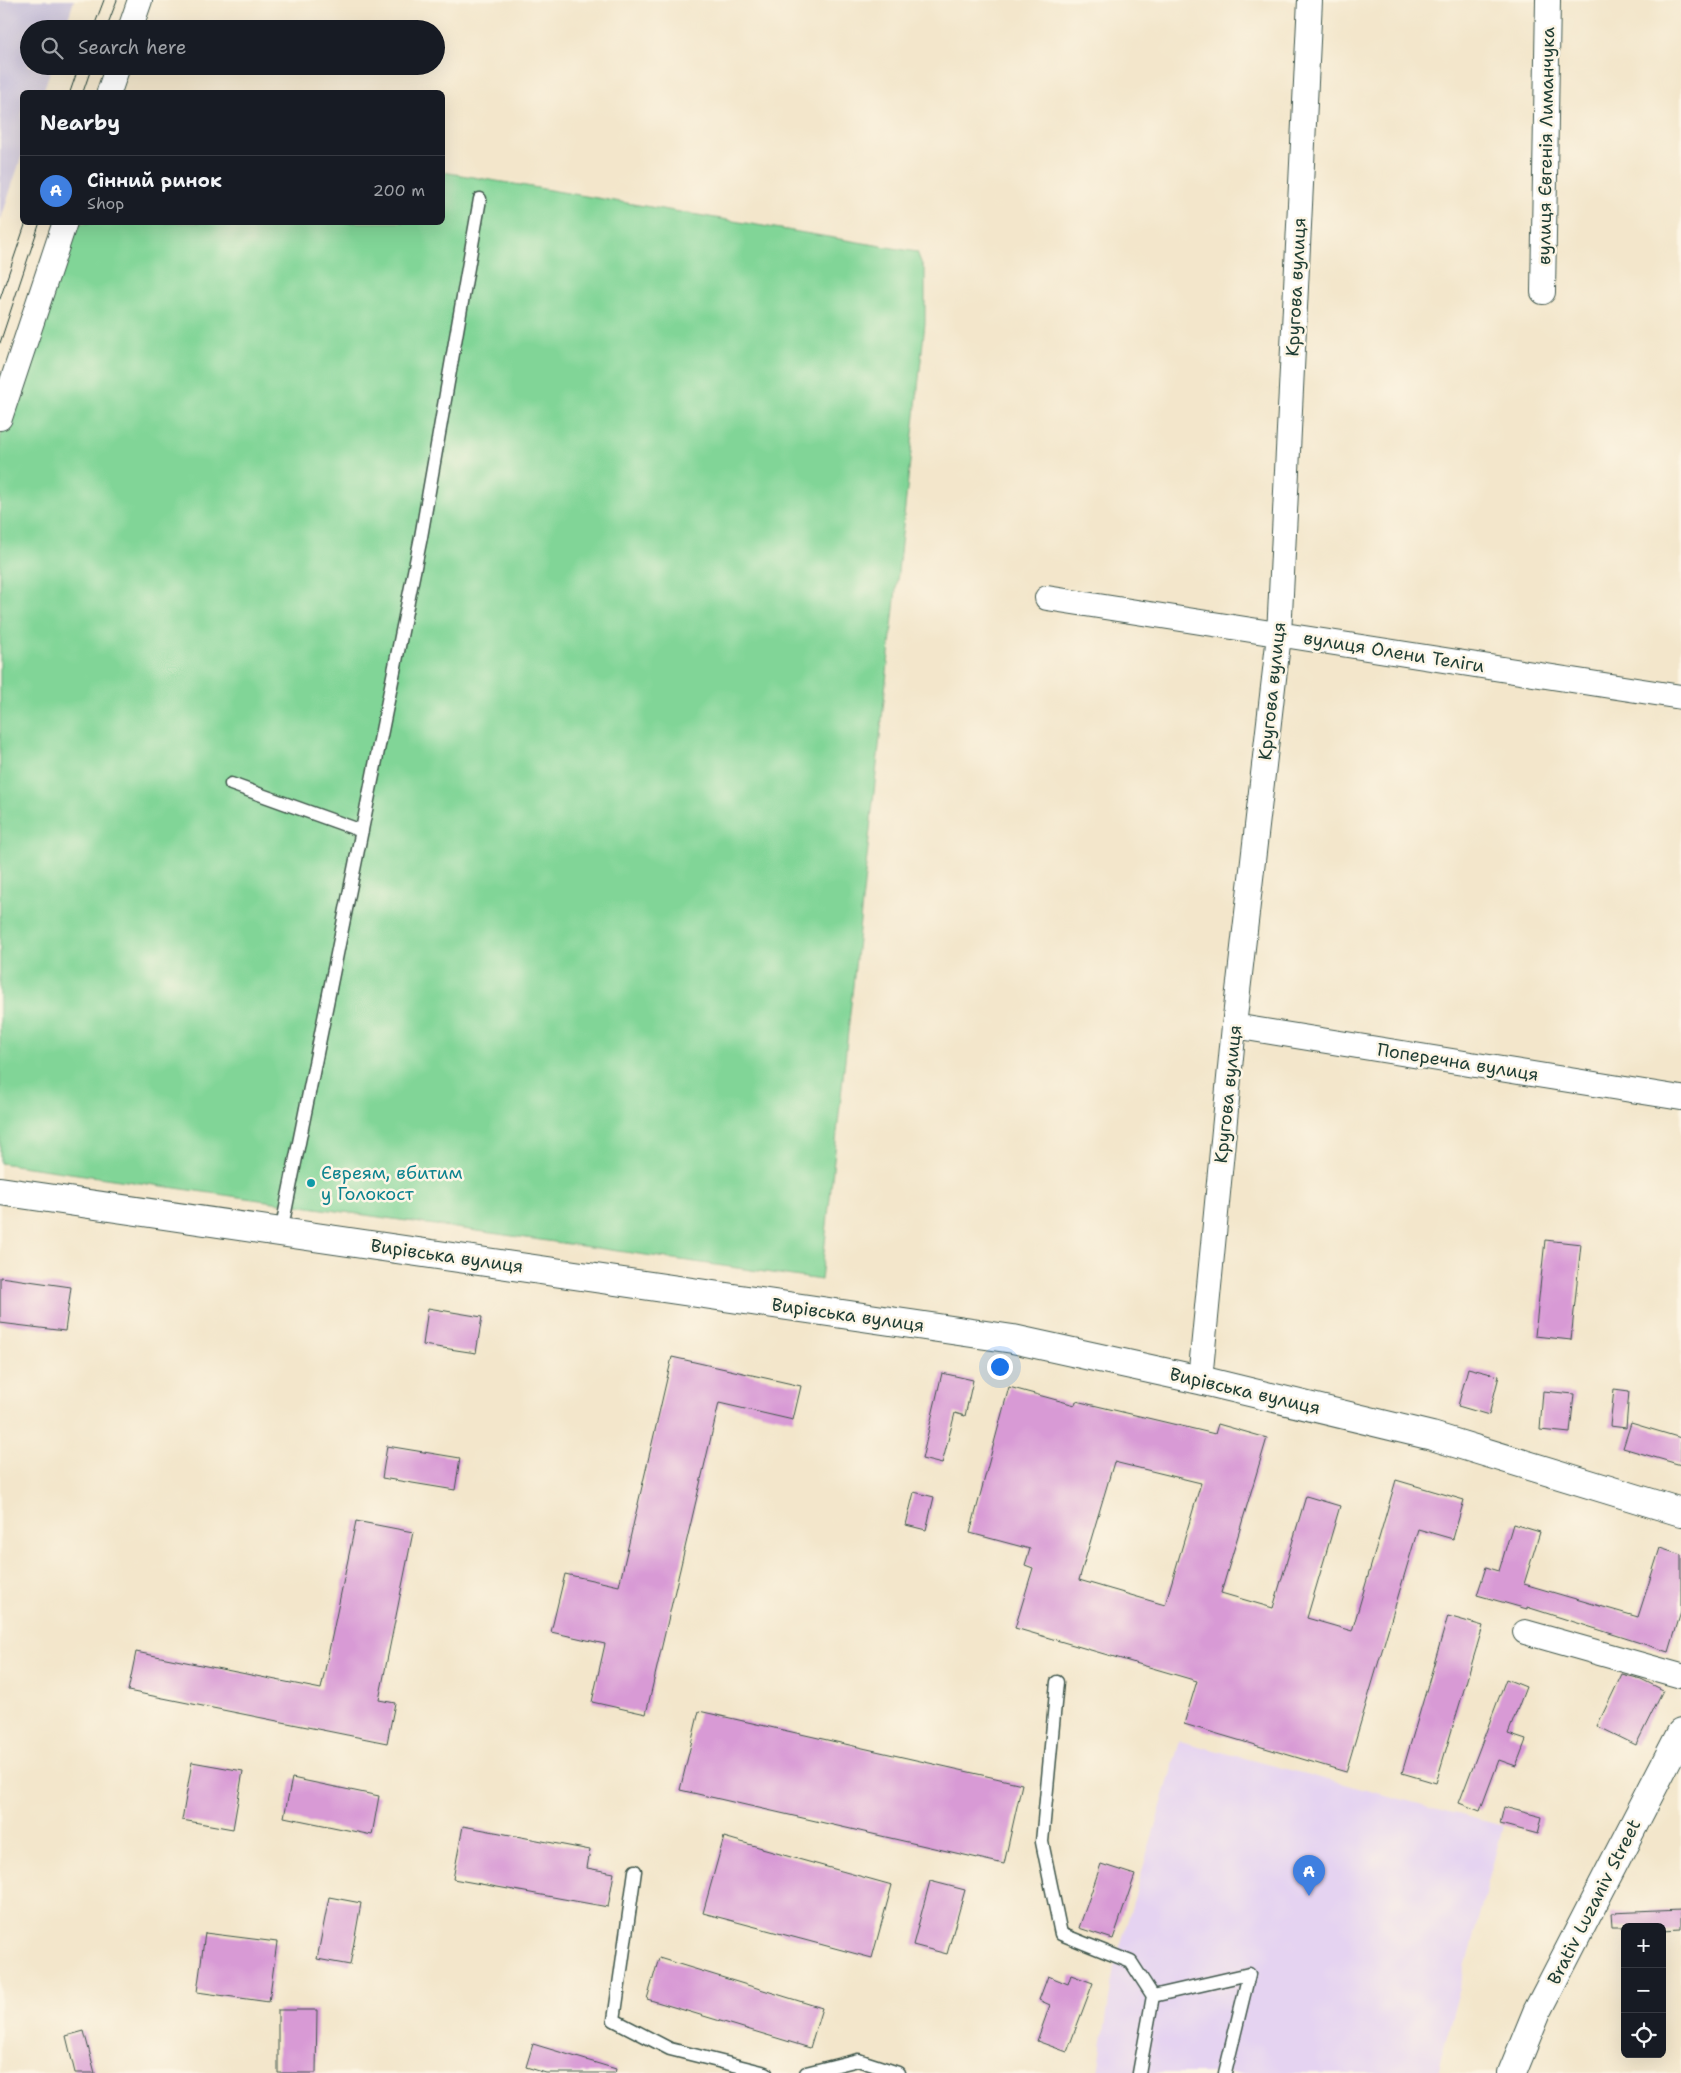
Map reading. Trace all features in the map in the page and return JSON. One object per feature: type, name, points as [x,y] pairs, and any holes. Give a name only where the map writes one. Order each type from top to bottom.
[{"type":"main road","name":"Вирівська вулиця","points":[[0,1191],[1013,1339],[1200,1380],[1432,1436],[1681,1512]]},
{"type":"main road","name":"Brativ Luzaniv Street","points":[[1512,2073],[1537,2012],[1681,1732]]},
{"type":"street","points":[[133,20],[140,0]]},
{"type":"street","name":"Кругова вулиця","points":[[1200,1380],[1234,1026],[1279,635],[1310,0]]},
{"type":"street","name":"вулиця Євгенія Лиманчука","points":[[1543,292],[1548,0]]},
{"type":"street","points":[[110,90],[115,75]]},
{"type":"street","points":[[0,418],[64,225]]},
{"type":"street","name":"вулиця Олени Теліги","points":[[1048,598],[1681,697]]},
{"type":"street","name":"Поперечна вулиця","points":[[1234,1026],[1681,1098]]},
{"type":"street","points":[[1525,1632],[1681,1676]]},
{"type":"lane","points":[[281,1232],[421,537],[480,199]]},
{"type":"lane","points":[[231,784],[362,831]]},
{"type":"lane","points":[[1057,1682],[1042,1842],[1062,1934],[1131,1962],[1153,1996],[1139,2073]]},
{"type":"lane","points":[[635,1871],[614,2020],[670,2049],[766,2073]]},
{"type":"lane","points":[[1153,1996],[1249,1974],[1225,2073]]},
{"type":"lane","points":[[806,2073],[858,2060],[898,2073]]},
{"type":"shaded area","points":[[0,0],[74,0],[68,20],[20,20],[20,75],[49,75],[44,90],[20,90],[20,161],[0,222]]},
{"type":"shaded area","points":[[1180,1741],[1503,1826],[1437,2073],[1098,2073],[1114,1967]]},
{"type":"green space","points":[[445,172],[917,252],[925,272],[925,323],[821,1280],[0,1163],[0,438],[66,225],[445,225]]},
{"type":"building","points":[[1545,1240],[1581,1244],[1571,1340],[1535,1336]]},
{"type":"building","points":[[0,1277],[71,1287],[65,1331],[0,1323]]},
{"type":"building","points":[[428,1308],[482,1317],[476,1353],[423,1345]]},
{"type":"building","points":[[672,1357],[801,1386],[793,1420],[719,1403],[646,1714],[592,1702],[605,1644],[551,1632],[565,1574],[619,1586]]},
{"type":"building","points":[[1468,1368],[1499,1376],[1489,1415],[1458,1406]]},
{"type":"building","points":[[942,1373],[973,1380],[965,1416],[955,1413],[942,1464],[922,1459]]},
{"type":"building","points":[[1009,1387],[1075,1405],[1076,1401],[1215,1434],[1218,1424],[1267,1438],[1221,1593],[1273,1608],[1306,1496],[1340,1506],[1307,1618],[1352,1631],[1396,1480],[1464,1500],[1453,1539],[1418,1529],[1346,1772],[1184,1724],[1197,1681],[1015,1628],[1033,1568],[1025,1565],[1030,1549],[970,1533]],"holes":[[[1114,1462],[1201,1483],[1165,1605],[1079,1580]]]},
{"type":"building","points":[[1614,1389],[1629,1391],[1626,1428],[1610,1426]]},
{"type":"building","points":[[1543,1391],[1574,1394],[1570,1433],[1540,1430]]},
{"type":"building","points":[[1631,1423],[1681,1438],[1681,1465],[1623,1448]]},
{"type":"building","points":[[387,1446],[460,1458],[455,1490],[382,1478]]},
{"type":"building","points":[[914,1492],[934,1497],[926,1530],[906,1525]]},
{"type":"building","points":[[356,1521],[413,1532],[379,1700],[395,1703],[387,1743],[128,1691],[136,1652],[321,1689]]},
{"type":"building","points":[[1513,1524],[1540,1532],[1524,1584],[1638,1617],[1660,1548],[1681,1555],[1681,1612],[1669,1652],[1527,1607],[1527,1609],[1477,1595],[1486,1567],[1499,1571]]},
{"type":"building","points":[[1448,1616],[1483,1626],[1436,1783],[1402,1773]]},
{"type":"building","points":[[1622,1674],[1641,1679],[1663,1690],[1636,1745],[1597,1726]]},
{"type":"building","points":[[1506,1679],[1526,1687],[1508,1734],[1526,1740],[1516,1766],[1499,1760],[1480,1811],[1459,1803]]},
{"type":"building","points":[[699,1711],[1022,1784],[1004,1864],[680,1790]]},
{"type":"building","points":[[192,1762],[243,1771],[233,1829],[182,1820]]},
{"type":"building","points":[[292,1778],[379,1796],[372,1835],[284,1817]]},
{"type":"building","points":[[1504,1807],[1542,1817],[1538,1834],[1500,1824]]},
{"type":"building","points":[[463,1826],[590,1850],[587,1868],[614,1873],[608,1907],[453,1879]]},
{"type":"building","points":[[724,1837],[892,1885],[872,1958],[703,1913]]},
{"type":"building","points":[[1101,1864],[1135,1875],[1113,1939],[1079,1928]]},
{"type":"building","points":[[930,1881],[965,1890],[947,1954],[913,1945]]},
{"type":"building","points":[[329,1897],[361,1903],[350,1965],[317,1959]]},
{"type":"building","points":[[1681,1910],[1681,1930],[1666,1931],[1666,1923],[1621,1923],[1621,1927],[1612,1927],[1611,1913]]},
{"type":"building","points":[[205,1933],[277,1942],[269,2002],[197,1992]]},
{"type":"building","points":[[659,1958],[822,2008],[810,2048],[647,1999]]},
{"type":"building","points":[[1071,1975],[1093,1983],[1067,2052],[1037,2041],[1050,2005],[1039,2000],[1048,1976],[1068,1984]]},
{"type":"building","points":[[278,2010],[317,2010],[316,2073],[278,2073]]},
{"type":"building","points":[[84,2031],[95,2073],[75,2073],[66,2036]]},
{"type":"building","points":[[533,2044],[616,2069],[615,2073],[546,2073],[526,2067]]},
{"type":"tram line","points":[[96,20],[104,0]]},
{"type":"tram line","points":[[109,20],[117,0]]},
{"type":"tram line","points":[[71,90],[76,75]]},
{"type":"tram line","points":[[84,90],[89,75]]},
{"type":"tram line","points":[[0,299],[25,225]]},
{"type":"tram line","points":[[0,343],[39,225]]},
{"type":"place","name":"Євреям, вбитим у Голокост","points":[[311,1183]]},
{"type":"place","name":"Сінний ринок","points":[[1309,1896]]}]
